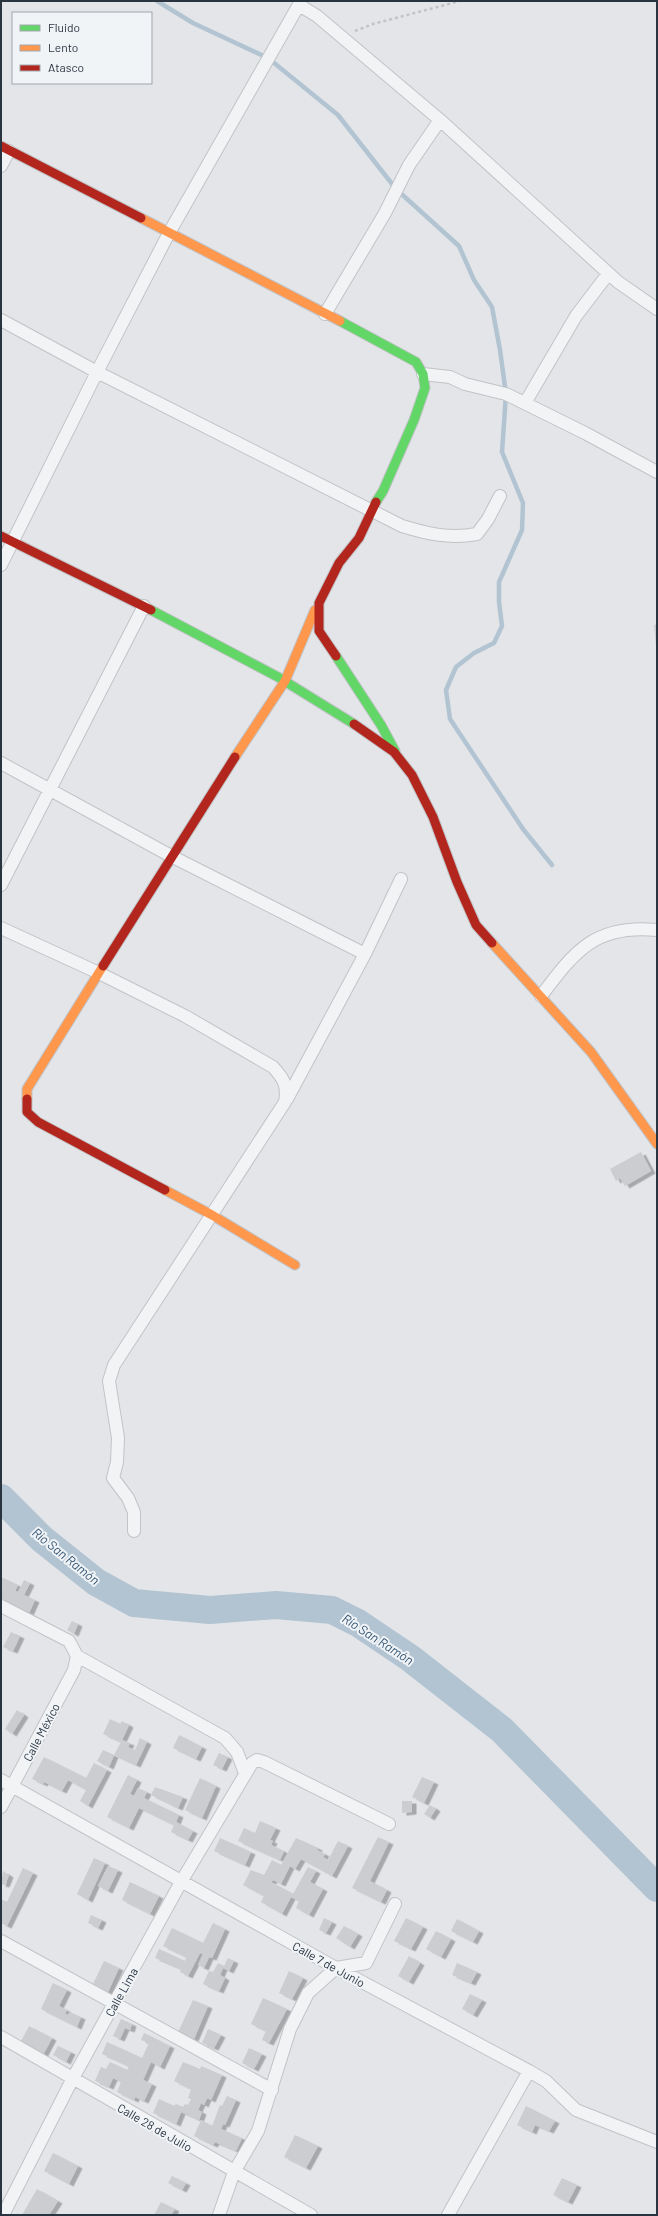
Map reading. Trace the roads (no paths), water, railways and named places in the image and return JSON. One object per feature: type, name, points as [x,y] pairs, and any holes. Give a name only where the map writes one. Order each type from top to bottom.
[{"type":"street","points":[[1,565],[97,372],[170,233],[300,3],[440,120],[608,274],[657,309]]},
{"type":"street","points":[[325,314],[385,213],[409,165],[440,120]]},
{"type":"street","points":[[1,166],[5,148],[400,352],[416,362],[423,374],[425,388],[414,420],[359,538],[339,563],[319,603],[285,681],[171,856],[27,1089],[27,1112],[38,1122],[212,1215],[295,1265]]},
{"type":"street","points":[[525,403],[576,316],[608,274]]},
{"type":"street","points":[[1,320],[97,372],[402,526],[430,535],[462,536],[477,534],[488,519],[500,496]]},
{"type":"street","points":[[423,374],[450,377],[466,384],[506,394],[657,472]]},
{"type":"street","points":[[1,536],[144,606],[285,681],[339,713],[397,755]]},
{"type":"street","points":[[319,603],[318,631],[381,725],[397,755],[420,791],[434,818],[464,902],[476,925],[590,1052],[657,1144]]},
{"type":"street","points":[[1,885],[144,606]]},
{"type":"street","points":[[1,763],[50,788],[171,856],[365,954]]},
{"type":"street","points":[[134,1531],[134,1512],[128,1498],[113,1478],[117,1462],[118,1438],[109,1381],[114,1365],[285,1102],[365,954],[401,879]]},
{"type":"street","points":[[1,928],[99,973],[185,1016],[273,1067],[283,1078],[287,1090],[285,1102]]},
{"type":"street","points":[[541,996],[566,962],[591,942],[615,930],[638,928],[657,930]]},
{"type":"street","points":[[1,1606],[69,1641],[76,1656],[225,1738],[237,1752],[245,1773]]},
{"type":"street","name":"Calle México","points":[[1,1807],[74,1670],[76,1656]]},
{"type":"street","name":"Calle Lima","points":[[3,2215],[72,2080],[181,1882],[252,1763],[258,1760],[264,1762],[389,1824]]},
{"type":"street","name":"Calle 7 de Junio","points":[[1,1780],[336,1968],[529,2071],[546,2081],[576,2110],[657,2142]]},
{"type":"street","points":[[218,2215],[234,2172],[258,2131],[290,2029],[308,1993],[336,1968],[366,1963],[395,1904]]},
{"type":"street","points":[[1,1942],[272,2090]]},
{"type":"street","name":"Calle 28 de Julio","points":[[1,2037],[72,2080],[311,2215]]},
{"type":"street","points":[[448,2215],[529,2071]]},
{"type":"waterway","points":[[157,1],[193,23],[268,58],[338,115],[396,189],[459,246],[474,280],[492,307],[506,394],[502,452],[523,503],[522,530],[499,582],[499,602],[502,626],[494,643],[474,653],[456,667],[446,690],[450,719],[523,829],[552,865]]},
{"type":"waterway","name":"Río San Ramón","points":[[1,1498],[42,1539],[96,1582],[134,1603],[210,1610],[276,1605],[332,1610],[358,1623],[410,1658],[502,1730],[657,1888]]}]
